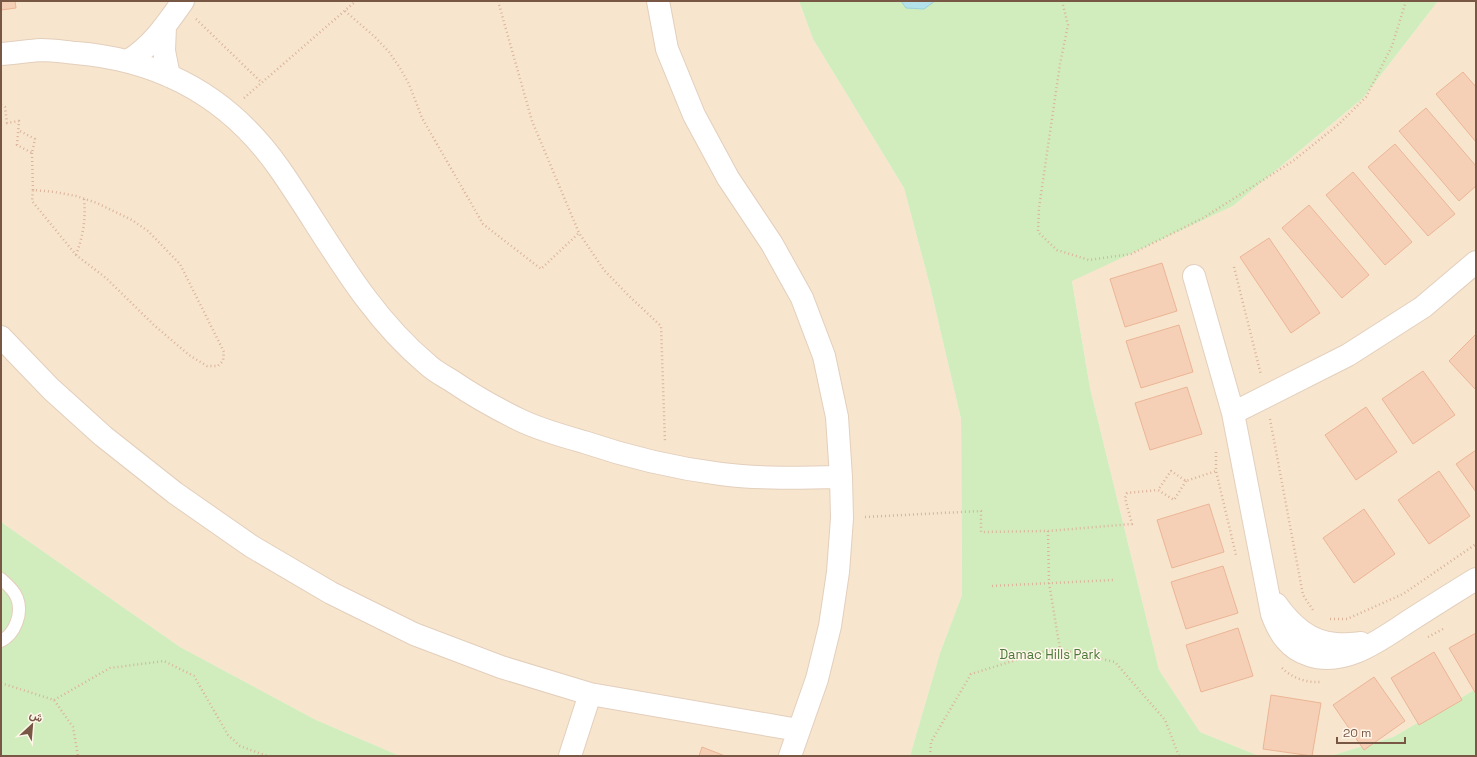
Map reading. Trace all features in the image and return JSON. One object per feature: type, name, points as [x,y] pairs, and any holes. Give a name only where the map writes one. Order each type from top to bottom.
[{"type":"street","points":[[658,1],[667,49],[694,115],[728,178],[772,244],[802,298],[824,356],[837,417],[842,518],[838,572],[830,626],[817,679],[790,756]]},
{"type":"street","points":[[128,61],[149,46],[182,2]]},
{"type":"street","points":[[165,26],[164,51],[169,76]]},
{"type":"street","points":[[1,54],[43,50],[96,55],[128,61],[151,68],[184,83],[229,112],[251,134],[278,166],[353,280],[387,326],[428,365],[475,397],[524,422],[618,454],[666,465],[721,474],[777,478],[841,477]]},
{"type":"street","points":[[1233,413],[1354,351],[1423,307],[1476,262]]},
{"type":"street","points":[[1194,276],[1233,413],[1269,595],[1283,615],[1306,635],[1320,641],[1336,644],[1375,643],[1476,579]]},
{"type":"street","points":[[1,337],[51,389],[103,436],[175,492],[251,546],[331,593],[414,634],[501,667],[590,694],[798,730]]},
{"type":"street","points":[[570,756],[590,694]]},
{"type":"lane","points":[[1,579],[9,586],[17,598],[19,613],[15,628],[5,639],[1,641]]},
{"type":"path","points":[[229,112],[356,1]]},
{"type":"path","points":[[498,1],[532,121],[579,233],[604,270],[661,326],[666,465]]},
{"type":"path","points":[[1062,1],[1068,25],[1060,64],[1042,185],[1038,232],[1057,250],[1089,260],[1131,254],[1177,232],[1203,218],[1294,161],[1339,124],[1366,97],[1392,46],[1406,1]]},
{"type":"path","points":[[182,2],[262,83]]},
{"type":"path","points":[[345,11],[375,36],[400,68],[411,90],[422,118],[483,224],[541,269],[579,233]]},
{"type":"path","points":[[1,105],[5,106],[7,123],[18,121],[17,146],[32,153]]},
{"type":"path","points":[[18,130],[35,139],[32,153],[32,201],[76,255],[106,278],[155,326],[190,354],[207,366],[218,366],[223,361],[224,352],[180,264],[148,231],[114,211],[84,199],[55,192],[33,190]]},
{"type":"path","points":[[76,255],[83,234],[85,222],[84,199]]},
{"type":"path","points":[[1234,267],[1266,397],[1303,594],[1308,604],[1317,613]]},
{"type":"path","points":[[1158,490],[1171,471],[1186,481]]},
{"type":"path","points":[[842,518],[981,511],[981,532],[1048,531],[1132,524],[1125,498],[1127,493],[1158,490],[1174,500],[1186,481],[1216,471]]},
{"type":"path","points":[[1048,531],[1049,583],[1060,649]]},
{"type":"path","points":[[1324,617],[1347,619],[1403,594],[1476,544]]},
{"type":"path","points":[[992,586],[1113,580]]},
{"type":"path","points":[[930,756],[931,742],[971,674],[1045,651],[1060,649],[1115,662],[1165,720],[1179,756]]},
{"type":"path","points":[[54,700],[110,668],[164,661],[194,676],[228,735],[240,746],[267,756]]},
{"type":"path","points":[[1,683],[54,700],[73,728],[78,756]]},
{"type":"shaded area","points":[[1,1],[799,1],[813,39],[904,188],[930,286],[961,419],[962,595],[940,653],[910,756],[400,756],[316,720],[180,647],[1,522]]},
{"type":"shaded area","points":[[1438,1],[1476,1],[1476,689],[1393,737],[1330,756],[1259,756],[1200,732],[1159,670],[1090,388],[1072,280],[1233,206],[1363,98]]},
{"type":"green space","name":"Damac Hills Park","points":[[799,1],[1438,1],[1363,98],[1233,206],[1072,281],[1090,388],[1159,670],[1200,732],[1259,756],[910,756],[940,653],[962,595],[961,419],[930,286],[904,188],[813,39]]},
{"type":"green space","points":[[1,522],[180,647],[316,720],[400,756],[1,756]]},
{"type":"green space","points":[[1476,689],[1476,756],[1330,756],[1393,737]]},
{"type":"water","points":[[901,1],[935,1],[924,9],[906,8]]},
{"type":"building","points":[[1,1],[15,1],[16,8],[1,10]]},
{"type":"building","points":[[1463,72],[1476,87],[1476,142],[1436,94]]},
{"type":"building","points":[[1426,108],[1476,166],[1476,186],[1459,201],[1399,131]]},
{"type":"building","points":[[1395,144],[1455,214],[1428,236],[1368,167]]},
{"type":"building","points":[[1353,172],[1412,242],[1385,265],[1326,195]]},
{"type":"building","points":[[1309,205],[1369,275],[1342,298],[1282,228]]},
{"type":"building","points":[[1269,238],[1320,313],[1291,333],[1240,257]]},
{"type":"building","points":[[1162,263],[1177,311],[1125,327],[1110,279]]},
{"type":"building","points":[[1179,325],[1193,372],[1141,388],[1126,341]]},
{"type":"building","points":[[1476,334],[1476,390],[1449,361]]},
{"type":"building","points":[[1423,371],[1455,415],[1413,444],[1382,399]]},
{"type":"building","points":[[1187,387],[1202,434],[1150,450],[1135,403]]},
{"type":"building","points":[[1366,407],[1397,452],[1356,480],[1325,435]]},
{"type":"building","points":[[1476,450],[1476,492],[1456,464]]},
{"type":"building","points":[[1439,471],[1470,516],[1429,544],[1398,500]]},
{"type":"building","points":[[1209,504],[1224,552],[1172,568],[1157,520]]},
{"type":"building","points":[[1364,509],[1395,554],[1354,583],[1323,538]]},
{"type":"building","points":[[1223,566],[1238,613],[1186,629],[1171,582]]},
{"type":"building","points":[[1238,628],[1253,676],[1201,692],[1186,645]]},
{"type":"building","points":[[1476,633],[1476,694],[1449,648]]},
{"type":"building","points":[[1434,652],[1462,700],[1419,725],[1391,678]]},
{"type":"building","points":[[1374,677],[1405,721],[1364,750],[1333,705]]},
{"type":"building","points":[[1271,695],[1321,703],[1312,756],[1263,749]]},
{"type":"building","points":[[702,747],[725,756],[699,756]]}]
